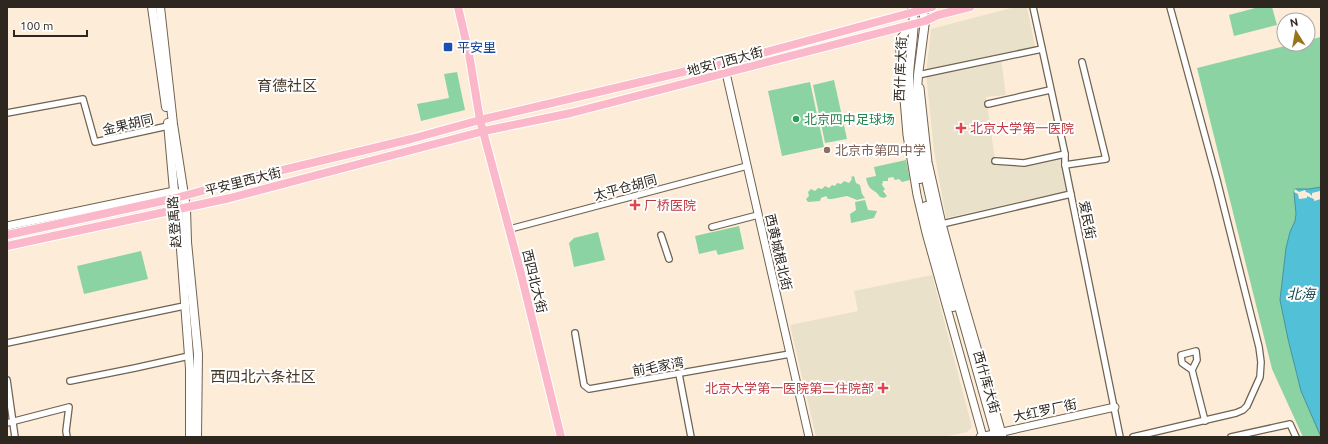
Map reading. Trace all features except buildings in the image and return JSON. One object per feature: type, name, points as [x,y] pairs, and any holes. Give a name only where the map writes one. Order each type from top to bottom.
[{"type":"main road","name":"赵登禹路","points":[[152,7],[178,195],[182,208],[187,242],[198,354],[197,437]]},
{"type":"main road","name":"赵登禹路","points":[[160,7],[173,124],[178,195]]},
{"type":"main road","name":"西四北大街","points":[[458,7],[469,54],[480,120],[510,229],[561,437]]},
{"type":"main road","name":"地安门西大街","points":[[480,120],[687,71],[715,66],[913,9],[932,7]]},
{"type":"main road","name":"地安门西大街","points":[[484,131],[571,113],[925,21],[938,15],[970,7]]},
{"type":"main road","name":"西什库大街","points":[[923,8],[925,21],[918,74],[917,114],[927,186],[991,436]]},
{"type":"main road","points":[[913,9],[913,24]]},
{"type":"main road","name":"西什库大街","points":[[913,24],[909,76],[910,108],[921,188],[931,231],[991,436]]},
{"type":"main road","name":"平安里西大街","points":[[7,235],[411,139],[480,120]]},
{"type":"main road","name":"平安里西大街","points":[[7,246],[230,198],[484,131]]},
{"type":"main road","name":"赵登禹路","points":[[182,208],[184,306],[189,356],[190,437]]},
{"type":"street","name":"爱民街","points":[[1033,7],[1065,154],[1065,165],[1120,437]]},
{"type":"street","points":[[1133,437],[1205,421],[1244,410],[1251,400],[1260,377],[1261,362],[1257,339],[1217,180],[1170,7]]},
{"type":"street","name":"西什库大街","points":[[913,24],[899,40],[911,165],[926,232],[991,436]]},
{"type":"street","points":[[918,74],[1042,49]]},
{"type":"street","points":[[1065,165],[1106,159],[1082,62]]},
{"type":"street","points":[[715,66],[726,73]]},
{"type":"street","name":"西黄城根北街","points":[[726,73],[809,437]]},
{"type":"street","name":"西什库大街","points":[[918,74],[928,162],[942,224],[959,286],[991,436]]},
{"type":"street","points":[[988,104],[1050,90]]},
{"type":"street","name":"金果胡同","points":[[7,113],[83,99],[95,142],[168,126]]},
{"type":"street","points":[[995,160],[1024,163],[1065,154]]},
{"type":"street","name":"太平仓胡同","points":[[510,229],[747,166]]},
{"type":"street","points":[[942,224],[1071,194]]},
{"type":"street","points":[[7,226],[178,195]]},
{"type":"street","points":[[712,227],[758,215]]},
{"type":"street","points":[[661,235],[669,259]]},
{"type":"street","points":[[7,343],[184,306]]},
{"type":"street","name":"前毛家湾","points":[[575,333],[584,385],[589,389],[790,354]]},
{"type":"street","points":[[70,381],[189,356]]},
{"type":"street","points":[[1192,370],[1205,421]]},
{"type":"street","points":[[678,374],[691,437]]},
{"type":"street","points":[[7,380],[15,437]]},
{"type":"street","points":[[7,423],[69,407],[66,431],[67,437]]},
{"type":"street","name":"大红罗厂街","points":[[991,436],[1115,407]]},
{"type":"street","points":[[1231,437],[1290,424],[1296,437]]},
{"type":"shaded area","name":"北京大学第一医院","points":[[1015,7],[1027,7],[1036,51],[1001,58],[1006,95],[986,97],[996,166],[1029,166],[1062,159],[1068,191],[946,218],[934,151],[926,73],[931,29]]},
{"type":"shaded area","name":"北京大学第一医院第二住院部","points":[[932,275],[972,427],[967,432],[944,437],[816,437],[790,325],[858,311],[854,291]]},
{"type":"green space","points":[[1259,7],[1272,7],[1276,25],[1234,36],[1229,15]]},
{"type":"green space","points":[[1321,37],[1321,437],[1303,437],[1272,369],[1197,68],[1276,48],[1276,52],[1316,52],[1316,38]]},
{"type":"green space","points":[[457,72],[465,110],[421,121],[417,104],[449,98],[444,74]]},
{"type":"green space","points":[[834,80],[847,139],[825,143],[813,85]]},
{"type":"green space","name":"北京四中足球场","points":[[810,82],[824,147],[782,156],[768,91]]},
{"type":"green space","points":[[906,160],[910,180],[902,182],[899,179],[895,180],[893,177],[888,178],[888,181],[883,181],[882,185],[885,189],[883,191],[887,196],[884,198],[880,197],[870,188],[866,178],[876,176],[874,167]]},
{"type":"green space","points":[[854,176],[856,183],[860,185],[862,194],[865,198],[857,200],[847,196],[828,199],[826,196],[821,198],[820,201],[808,202],[806,199],[809,196],[808,192],[811,189],[815,191],[818,188],[822,189],[825,186],[829,188],[832,185],[835,186],[837,183],[841,184],[844,181],[849,183],[852,179],[851,177]]},
{"type":"green space","points":[[865,200],[868,210],[877,211],[874,218],[851,223],[850,214],[856,210],[855,202]]},
{"type":"green space","points":[[739,226],[744,249],[718,255],[716,250],[699,254],[695,236]]},
{"type":"green space","points":[[598,232],[605,260],[574,267],[569,243],[574,238]]},
{"type":"green space","points":[[141,251],[148,279],[84,294],[77,266]]},
{"type":"water","name":"北海","points":[[1321,187],[1321,437],[1301,391],[1280,300],[1286,248],[1296,214],[1295,189]]},
{"type":"pier","points":[[1295,189],[1299,192],[1305,190],[1312,196],[1312,193],[1320,191],[1321,199],[1314,201],[1314,199],[1307,196],[1307,198],[1299,199],[1298,194],[1294,192]]},
{"type":"place","name":"平安里","points":[[448,47]]},
{"type":"place","name":"北京四中足球场","points":[[796,119]]},
{"type":"place","name":"北京大学第一医院","points":[[961,128]]},
{"type":"place","name":"北京市第四中学","points":[[827,150]]},
{"type":"place","name":"厂桥医院","points":[[635,205]]},
{"type":"place","name":"北京大学第一医院第二住院部","points":[[883,388]]},
{"type":"district","name":"育德社区","points":[[287,86]]},
{"type":"district","name":"西四北六条社区","points":[[263,377]]}]
